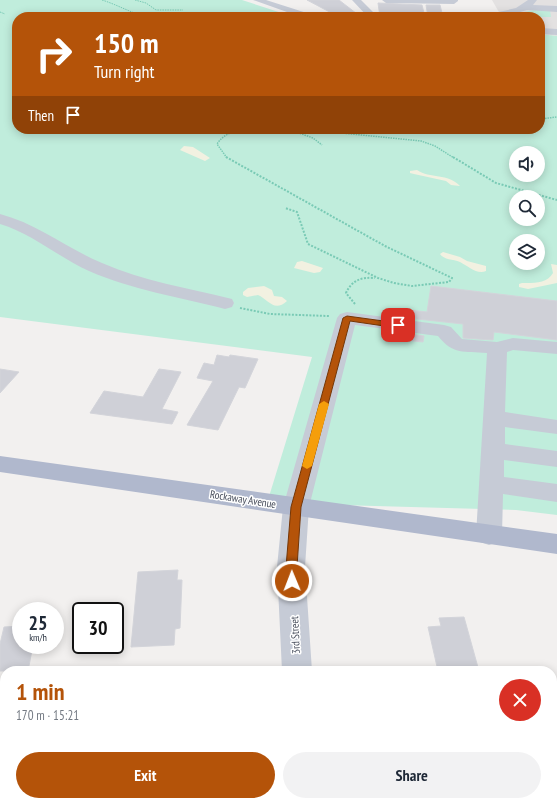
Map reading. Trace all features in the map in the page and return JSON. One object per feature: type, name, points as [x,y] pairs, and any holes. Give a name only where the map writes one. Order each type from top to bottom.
[{"type":"main road","name":"Rockaway Avenue","points":[[0,464],[557,544]]},
{"type":"street","points":[[257,0],[294,12]]},
{"type":"street","points":[[356,0],[368,12]]},
{"type":"street","points":[[386,0],[454,1],[459,12]]},
{"type":"street","points":[[508,12],[524,8],[533,0]]},
{"type":"street","points":[[508,5],[524,8],[557,9]]},
{"type":"street","points":[[545,31],[557,32]]},
{"type":"street","points":[[0,219],[27,227],[73,257],[97,267],[130,279],[225,303]]},
{"type":"street","points":[[357,320],[444,331],[454,343],[461,345],[497,348],[513,344],[557,348]]},
{"type":"street","name":"3rd Street","points":[[297,666],[291,567],[296,507],[357,320]]},
{"type":"street","points":[[489,535],[497,348]]},
{"type":"street","points":[[494,418],[557,426]]},
{"type":"street","points":[[493,451],[557,460]]},
{"type":"street","points":[[491,484],[557,493]]},
{"type":"path","points":[[102,0],[122,6],[131,12]]},
{"type":"path","points":[[135,0],[146,3],[156,10],[183,10]]},
{"type":"path","points":[[0,12],[5,14]]},
{"type":"path","points":[[545,118],[557,117]]},
{"type":"path","points":[[225,303],[236,308],[270,314],[329,316],[357,320],[362,312],[346,293],[354,280],[368,277],[378,278],[412,286],[449,282],[452,278],[385,246],[228,159],[217,144],[220,138],[226,134]]},
{"type":"path","points":[[302,134],[313,138],[322,145]]},
{"type":"path","points":[[347,134],[420,142],[435,146],[496,183],[557,200]]},
{"type":"path","points":[[285,208],[297,212],[308,244],[378,278]]},
{"type":"shaded area","points":[[492,0],[557,0],[557,36],[545,35],[545,12],[499,12]]},
{"type":"green space","points":[[0,0],[242,0],[279,12],[12,12],[12,134],[545,134],[545,35],[557,36],[557,515],[516,510],[267,503],[312,357],[0,317]]},
{"type":"green space","points":[[533,10],[550,10],[551,17],[545,17],[545,12],[525,12]]},
{"type":"sand","points":[[184,146],[193,147],[210,158],[205,161],[180,150]]},
{"type":"sand","points":[[417,170],[422,173],[450,179],[460,186],[451,185],[446,181],[410,173],[410,171]]},
{"type":"sand","points":[[443,252],[486,266],[486,271],[479,272],[473,270],[460,262],[442,256],[440,254]]},
{"type":"sand","points":[[302,261],[323,268],[320,272],[314,273],[294,268],[297,262]]},
{"type":"sand","points":[[551,264],[557,265],[557,283],[528,289],[519,287],[519,284],[522,283],[539,282],[550,277],[553,273]]},
{"type":"sand","points":[[264,286],[272,290],[274,296],[282,297],[287,301],[278,306],[271,304],[258,295],[247,297],[243,295],[243,292],[248,288]]},
{"type":"building","points":[[307,0],[339,0],[355,12],[330,12]]},
{"type":"building","points":[[378,3],[422,5],[424,12],[379,12]]},
{"type":"building","points":[[426,5],[440,5],[442,12],[427,12]]},
{"type":"building","points":[[431,286],[557,301],[557,340],[494,332],[493,340],[463,338],[463,324],[399,317],[401,309],[427,312]]},
{"type":"building","points":[[397,332],[424,336],[423,342],[395,339]]},
{"type":"building","points":[[217,355],[229,357],[230,355],[258,359],[245,388],[239,387],[218,430],[187,425],[213,381],[197,378],[204,363],[214,365]]},
{"type":"building","points":[[0,369],[19,372],[0,393]]},
{"type":"building","points":[[159,369],[181,372],[162,409],[178,412],[172,424],[90,413],[104,391],[143,397]]},
{"type":"building","points":[[178,570],[177,580],[182,580],[180,628],[175,629],[174,645],[131,647],[138,572]]},
{"type":"building","points":[[464,617],[478,666],[437,666],[428,627],[441,626],[439,618]]},
{"type":"building","points":[[4,627],[12,627],[12,654],[31,654],[29,666],[0,666],[0,644]]},
{"type":"slow traffic","points":[[307,466],[324,404]]},
{"type":"route","points":[[292,581],[291,567],[296,507],[347,318],[398,325]]}]
